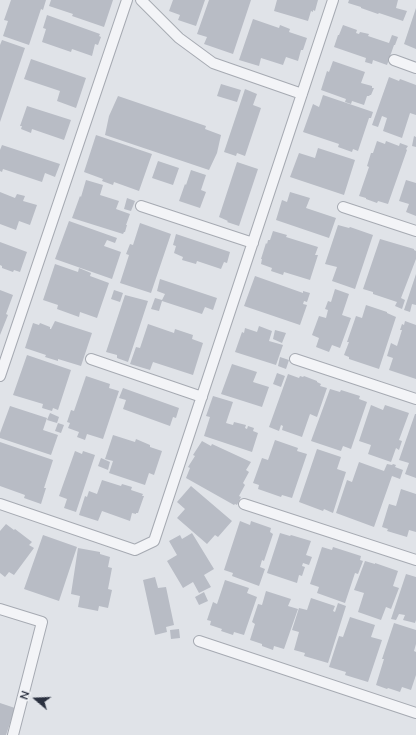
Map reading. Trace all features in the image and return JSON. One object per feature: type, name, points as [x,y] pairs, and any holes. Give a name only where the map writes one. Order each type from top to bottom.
[{"type":"lane","points":[[0,376],[127,0]]},
{"type":"lane","points":[[141,0],[179,38],[213,64],[302,94]]},
{"type":"lane","points":[[0,504],[135,550],[154,541],[333,0]]},
{"type":"lane","points":[[394,60],[416,68]]},
{"type":"lane","points":[[141,206],[253,243]]},
{"type":"lane","points":[[343,206],[416,231]]},
{"type":"lane","points":[[90,359],[202,397]]},
{"type":"lane","points":[[295,359],[416,399]]},
{"type":"lane","points":[[244,504],[416,560]]},
{"type":"lane","points":[[0,609],[42,622],[13,735]]},
{"type":"lane","points":[[199,641],[416,713]]},
{"type":"building","points":[[11,0],[46,0],[43,10],[41,9],[29,45],[3,36],[8,21],[4,20]]},
{"type":"building","points":[[51,0],[113,0],[104,27],[49,6]]},
{"type":"building","points":[[173,0],[205,0],[196,26],[178,20],[180,15],[169,11]]},
{"type":"building","points":[[209,0],[251,0],[233,54],[204,44],[207,37],[197,34]]},
{"type":"building","points":[[277,0],[318,0],[315,11],[311,11],[308,21],[274,11]]},
{"type":"building","points":[[349,0],[398,0],[396,8],[407,11],[403,21],[348,3]]},
{"type":"building","points":[[416,8],[416,49],[404,44]]},
{"type":"building","points":[[47,15],[100,34],[99,36],[101,37],[98,45],[95,44],[92,56],[72,49],[71,52],[42,42],[46,29],[43,28]]},
{"type":"building","points":[[253,19],[279,28],[280,25],[290,29],[289,32],[307,38],[303,50],[301,50],[298,61],[286,57],[283,65],[261,58],[259,66],[239,60]]},
{"type":"building","points":[[343,25],[357,30],[356,33],[359,34],[360,32],[369,34],[368,36],[389,43],[392,35],[398,37],[387,65],[373,60],[372,64],[365,62],[366,58],[334,47]]},
{"type":"building","points":[[2,40],[25,48],[0,122],[0,45]]},
{"type":"building","points":[[31,59],[86,78],[76,108],[57,101],[60,91],[24,79]]},
{"type":"building","points":[[333,61],[365,72],[361,83],[374,88],[371,95],[367,96],[364,105],[352,101],[351,104],[345,102],[346,99],[321,90],[327,71],[329,72]]},
{"type":"building","points":[[389,77],[399,81],[400,79],[416,85],[416,115],[410,113],[402,138],[383,131],[387,118],[382,116],[378,127],[372,125]]},
{"type":"building","points":[[221,84],[241,90],[237,102],[217,96]]},
{"type":"building","points":[[245,89],[257,94],[253,105],[261,108],[245,156],[237,153],[236,156],[224,152]]},
{"type":"building","points":[[323,95],[373,112],[371,118],[369,118],[358,151],[353,149],[352,152],[338,147],[339,144],[303,132],[313,104],[319,107]]},
{"type":"building","points":[[118,96],[206,126],[205,129],[221,135],[217,153],[209,170],[105,135],[109,116]]},
{"type":"building","points":[[27,106],[71,120],[64,140],[32,129],[31,133],[21,129],[22,126],[20,126]]},
{"type":"building","points":[[96,135],[152,154],[139,191],[114,182],[113,185],[102,181],[103,179],[84,172]]},
{"type":"building","points":[[414,136],[416,137],[416,147],[412,146]]},
{"type":"building","points":[[377,141],[385,144],[386,141],[399,146],[400,143],[408,146],[388,204],[378,201],[377,203],[359,196],[369,167],[367,166],[371,153],[373,153]]},
{"type":"building","points":[[2,145],[60,164],[55,177],[45,173],[42,182],[3,169],[2,172],[0,171],[0,150]]},
{"type":"building","points":[[318,148],[355,160],[344,195],[290,177],[299,153],[315,158]]},
{"type":"building","points":[[158,161],[179,168],[173,185],[152,178]]},
{"type":"building","points":[[237,162],[258,169],[239,226],[227,222],[228,221],[219,217]]},
{"type":"building","points":[[191,170],[206,175],[201,190],[206,192],[200,208],[179,201]]},
{"type":"building","points":[[86,180],[103,185],[100,195],[119,201],[116,209],[130,214],[125,232],[123,234],[72,218]]},
{"type":"building","points":[[406,180],[416,183],[416,216],[406,212],[409,204],[399,201]]},
{"type":"building","points":[[0,192],[15,198],[17,194],[25,196],[23,201],[37,205],[30,225],[19,221],[16,230],[0,224]]},
{"type":"building","points":[[290,192],[310,198],[306,208],[336,218],[329,238],[276,220],[282,200],[287,202]]},
{"type":"building","points":[[127,198],[135,201],[131,211],[124,209]]},
{"type":"building","points":[[69,221],[117,238],[115,243],[107,240],[104,246],[121,252],[112,279],[55,259]]},
{"type":"building","points":[[140,223],[171,234],[151,293],[120,283],[129,255],[126,254],[130,244],[133,245]]},
{"type":"building","points":[[338,225],[350,227],[373,235],[355,289],[332,281],[337,267],[325,264]]},
{"type":"building","points":[[273,231],[287,235],[286,237],[318,247],[315,255],[318,255],[310,280],[284,272],[283,275],[271,271],[272,268],[261,264],[266,243],[267,244],[268,240],[270,240]]},
{"type":"building","points":[[176,234],[230,252],[227,263],[224,262],[221,269],[197,261],[196,264],[182,260],[183,257],[174,253],[176,246],[173,245]]},
{"type":"building","points":[[380,239],[414,249],[416,251],[416,259],[401,298],[405,300],[402,309],[395,306],[397,302],[363,289]]},
{"type":"building","points":[[0,242],[27,252],[20,272],[14,270],[13,272],[2,268],[0,265]]},
{"type":"building","points":[[55,264],[78,272],[79,268],[91,273],[90,276],[109,283],[97,318],[80,312],[79,317],[57,309],[58,305],[43,300]]},
{"type":"building","points":[[416,274],[416,305],[412,304],[410,312],[404,310]]},
{"type":"building","points":[[255,276],[303,293],[303,291],[310,293],[307,302],[304,301],[303,304],[307,305],[300,325],[244,306]]},
{"type":"building","points":[[160,279],[217,298],[213,310],[205,307],[202,314],[162,301],[159,311],[151,309],[155,298],[162,300],[165,294],[157,291]]},
{"type":"building","points":[[335,289],[349,294],[342,315],[351,318],[340,348],[332,345],[329,352],[316,347],[319,338],[312,335],[319,316],[326,318],[328,310],[325,309],[328,301],[331,302]]},
{"type":"building","points":[[0,290],[13,295],[6,314],[8,315],[0,335]]},
{"type":"building","points":[[114,290],[123,293],[120,302],[111,299]]},
{"type":"building","points":[[125,295],[148,301],[128,362],[117,358],[117,355],[106,352]]},
{"type":"building","points":[[366,305],[387,312],[396,317],[379,369],[349,359],[349,357],[344,355],[356,316],[362,318]]},
{"type":"building","points":[[55,321],[92,333],[81,366],[58,359],[58,361],[45,357],[46,355],[25,348],[33,323],[39,325],[40,323],[50,327],[51,329]]},
{"type":"building","points":[[405,321],[416,325],[416,379],[389,370],[393,358],[387,356],[391,343],[397,346],[402,330],[400,330]]},
{"type":"building","points":[[148,324],[174,333],[175,329],[193,335],[192,339],[203,343],[193,375],[153,362],[150,370],[130,364],[136,347],[140,348]]},
{"type":"building","points":[[259,326],[272,331],[269,341],[283,345],[276,365],[235,352],[242,332],[244,333],[245,328],[257,332]]},
{"type":"building","points":[[275,330],[286,333],[282,343],[273,339]]},
{"type":"building","points":[[27,355],[71,370],[58,410],[53,408],[52,411],[42,408],[43,404],[13,395]]},
{"type":"building","points":[[280,357],[289,360],[286,369],[278,366]]},
{"type":"building","points":[[232,364],[257,372],[253,382],[269,387],[262,407],[221,394]]},
{"type":"building","points":[[277,373],[285,376],[281,387],[273,384]]},
{"type":"building","points":[[288,374],[299,378],[300,376],[304,376],[317,381],[321,384],[320,386],[327,388],[317,417],[310,414],[302,437],[282,430],[283,426],[281,425],[279,431],[269,427]]},
{"type":"building","points":[[86,376],[110,384],[109,388],[119,391],[103,439],[87,434],[85,440],[77,437],[79,432],[68,428],[70,423],[67,422],[71,410],[74,411]]},
{"type":"building","points":[[123,388],[179,408],[176,418],[173,417],[170,426],[123,409],[126,400],[119,398]]},
{"type":"building","points":[[330,389],[340,392],[341,390],[360,396],[359,399],[367,402],[351,449],[343,446],[341,451],[311,441]]},
{"type":"building","points":[[213,396],[233,402],[226,423],[233,425],[234,422],[246,425],[245,428],[247,429],[248,426],[254,428],[253,431],[258,433],[252,452],[204,436],[210,417],[206,416]]},
{"type":"building","points":[[371,405],[383,410],[385,405],[409,413],[399,440],[402,441],[399,450],[396,448],[391,462],[368,454],[371,445],[359,441]]},
{"type":"building","points":[[10,406],[47,418],[43,430],[58,435],[51,455],[0,438],[0,433]]},
{"type":"building","points":[[50,413],[59,417],[57,423],[47,420]]},
{"type":"building","points":[[415,414],[416,478],[405,474],[409,463],[399,460]]},
{"type":"building","points":[[58,423],[64,425],[61,433],[55,431]]},
{"type":"building","points":[[113,435],[135,442],[136,439],[150,445],[150,447],[162,451],[154,475],[149,473],[145,485],[109,473],[113,461],[105,459]]},
{"type":"building","points":[[275,440],[298,448],[297,451],[307,454],[292,498],[282,495],[281,497],[258,489],[259,485],[253,483],[262,458],[268,460]]},
{"type":"building","points":[[202,441],[251,462],[246,470],[249,472],[243,483],[245,485],[239,496],[241,497],[237,505],[234,505],[186,478],[190,468],[188,467],[195,456],[193,455]]},
{"type":"building","points":[[0,442],[53,460],[44,488],[46,488],[41,504],[24,498],[25,495],[0,486]]},
{"type":"building","points":[[317,449],[341,457],[337,469],[346,472],[333,513],[299,502]]},
{"type":"building","points":[[75,451],[82,454],[83,451],[95,455],[76,512],[64,508],[67,499],[59,496]]},
{"type":"building","points":[[101,458],[110,462],[108,470],[98,466]]},
{"type":"building","points":[[359,462],[384,471],[387,464],[396,465],[395,467],[403,470],[400,479],[392,476],[374,527],[336,513],[347,480],[352,482]]},
{"type":"building","points":[[102,480],[121,486],[122,484],[132,487],[131,490],[143,494],[142,496],[144,496],[138,513],[132,513],[130,521],[102,511],[98,521],[79,515],[85,496],[87,497],[89,491],[97,494]]},
{"type":"building","points":[[191,486],[232,521],[218,537],[215,535],[207,544],[177,518],[185,509],[177,502]]},
{"type":"building","points":[[401,489],[416,494],[416,532],[409,530],[407,537],[387,531],[388,529],[382,527],[389,504],[396,506]]},
{"type":"building","points":[[240,521],[250,525],[251,521],[271,528],[270,532],[273,534],[264,561],[262,560],[260,567],[265,569],[259,586],[232,576],[233,573],[224,570]]},
{"type":"building","points":[[6,524],[32,542],[29,545],[34,548],[14,575],[9,572],[5,577],[0,573],[0,531]]},
{"type":"building","points":[[192,533],[214,569],[204,575],[211,587],[199,593],[193,582],[183,588],[167,561],[177,555],[169,541],[180,535],[182,539]]},
{"type":"building","points":[[280,533],[311,541],[306,555],[312,557],[309,565],[303,563],[302,566],[305,567],[302,576],[299,575],[297,583],[267,573]]},
{"type":"building","points":[[43,535],[77,547],[59,601],[24,589]]},
{"type":"building","points":[[322,547],[332,550],[333,547],[361,556],[360,560],[363,561],[358,574],[355,573],[345,603],[317,593],[319,587],[310,584]]},
{"type":"building","points":[[78,548],[100,552],[100,554],[110,557],[108,567],[112,568],[108,589],[112,590],[108,608],[99,606],[98,611],[78,607],[80,596],[71,594]]},
{"type":"building","points":[[365,561],[398,571],[393,586],[399,588],[391,609],[386,607],[381,620],[358,612],[364,593],[354,590]]},
{"type":"building","points":[[406,574],[416,577],[415,623],[403,620],[405,615],[399,614],[396,620],[391,619]]},
{"type":"building","points":[[155,577],[158,588],[166,587],[174,625],[166,627],[167,632],[155,635],[143,580]]},
{"type":"building","points":[[225,580],[249,588],[247,593],[257,597],[244,635],[234,632],[233,635],[221,631],[222,629],[210,625],[211,621],[207,620],[213,602],[217,604]]},
{"type":"building","points":[[266,591],[291,599],[288,606],[298,609],[284,649],[274,646],[273,650],[250,640],[255,624],[252,622],[258,604],[262,605]]},
{"type":"building","points":[[204,592],[208,601],[199,605],[195,597]]},
{"type":"building","points":[[311,598],[335,606],[333,611],[335,612],[338,603],[346,606],[328,663],[304,656],[305,653],[294,650],[299,632],[292,630],[299,608],[307,610]]},
{"type":"building","points":[[350,617],[375,625],[371,637],[382,640],[368,682],[345,675],[346,672],[329,667],[339,636],[343,637]]},
{"type":"building","points":[[394,623],[416,630],[416,644],[414,651],[416,652],[416,675],[411,690],[402,687],[400,692],[376,685],[384,659],[382,659]]},
{"type":"building","points":[[179,629],[180,638],[171,639],[170,630]]},
{"type":"building","points":[[0,703],[15,708],[6,735],[0,735]]}]
